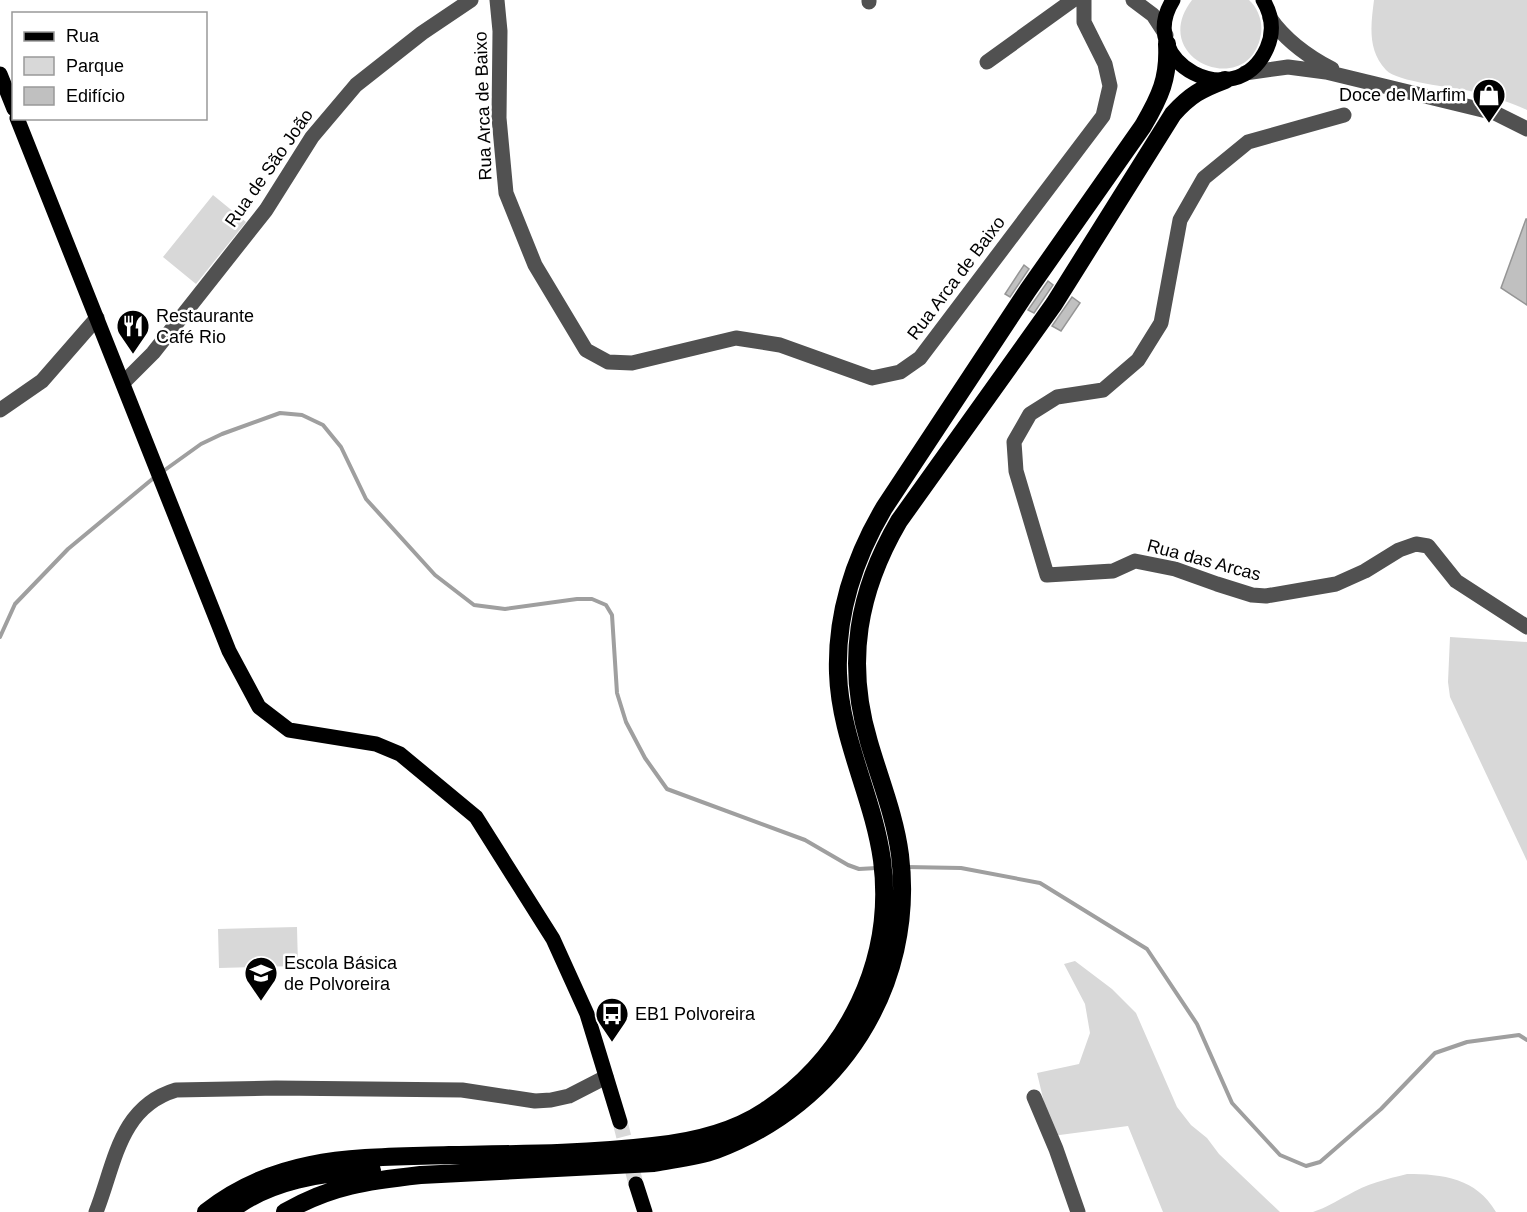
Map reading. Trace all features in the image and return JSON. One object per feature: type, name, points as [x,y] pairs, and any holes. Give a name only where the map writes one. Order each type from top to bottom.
[{"type":"highway","points":[[206,1212],[236,1191],[268,1175],[297,1167],[371,1157],[583,1152],[687,1142],[718,1133],[763,1112],[813,1071],[842,1036],[859,1007],[871,974],[882,921],[884,893],[878,836],[840,699],[838,640],[848,586],[869,534],[884,508],[1028,290],[1143,126],[1157,102],[1165,81],[1168,63],[1167,39]]},
{"type":"highway","points":[[285,1212],[311,1197],[343,1186],[420,1175],[654,1163],[714,1150],[747,1136],[789,1111],[832,1072],[862,1033],[880,998],[891,970],[898,941],[902,884],[896,827],[869,741],[857,685],[856,657],[859,627],[864,600],[873,572],[899,521],[1054,304],[1173,114],[1185,99],[1200,89],[1225,80]]},
{"type":"highway","points":[[191,1212],[222,1187],[252,1172],[280,1162],[330,1152],[351,1152],[371,1157]]},
{"type":"highway","points":[[229,1212],[262,1192],[291,1181],[324,1174],[401,1169],[500,1171]]},
{"type":"main road","points":[[1173,0],[1167,15],[1167,39],[1180,65],[1190,72],[1213,81],[1225,80],[1245,73],[1264,55],[1271,30],[1266,6]]},
{"type":"main road","points":[[0,75],[12,104]]},
{"type":"main road","points":[[18,120],[229,651],[259,707],[290,730],[376,744],[400,754],[476,817],[553,939],[586,1014],[620,1122]]},
{"type":"main road","points":[[636,1184],[645,1212]]},
{"type":"street","name":"Rua de São João","points":[[123,383],[153,353],[267,210],[312,137],[356,85],[422,33],[471,0]]},
{"type":"street","name":"Rua Arca de Baixo","points":[[497,0],[500,31],[499,118],[506,194],[535,266],[586,350],[608,362],[632,363],[736,338],[780,345],[872,378],[900,372],[920,358],[1103,116],[1110,86],[1105,64],[1084,22],[1084,0]]},
{"type":"street","points":[[987,62],[1073,0]]},
{"type":"street","points":[[1133,0],[1153,15],[1167,39]]},
{"type":"street","points":[[1266,6],[1284,37],[1312,58],[1348,77]]},
{"type":"street","points":[[1245,73],[1288,67],[1326,72],[1496,113],[1527,129]]},
{"type":"street","name":"Rua das Arcas","points":[[1344,115],[1248,142],[1204,178],[1180,220],[1161,323],[1138,360],[1103,390],[1057,397],[1030,414],[1014,442],[1016,471],[1047,575],[1113,571],[1135,561],[1175,569],[1216,585],[1252,595],[1266,596],[1336,584],[1365,571],[1399,550],[1416,544],[1428,546],[1456,582],[1527,627]]},
{"type":"street","points":[[0,410],[42,381],[97,318]]},
{"type":"street","points":[[96,1212],[126,1127],[146,1105],[161,1095],[176,1090],[276,1088],[462,1090],[535,1101],[569,1096],[606,1077]]},
{"type":"street","points":[[1034,1097],[1056,1149],[1077,1212]]},
{"type":"green space","points":[[1192,0],[1249,0],[1257,11],[1261,25],[1261,34],[1253,54],[1239,65],[1222,69],[1205,65],[1191,55],[1182,40],[1181,21]]},
{"type":"green space","points":[[1374,0],[1527,0],[1527,110],[1506,101],[1462,89],[1401,78],[1386,70],[1373,45],[1371,27]]},
{"type":"green space","points":[[213,195],[246,222],[196,284],[163,257]]},
{"type":"green space","points":[[1450,637],[1527,642],[1527,861],[1450,697],[1448,682]]},
{"type":"green space","points":[[297,927],[298,966],[219,968],[218,929]]},
{"type":"green space","points":[[1075,961],[1112,989],[1136,1013],[1177,1107],[1219,1154],[1280,1212],[1163,1212],[1128,1126],[1052,1136],[1037,1073],[1079,1064],[1090,1033],[1085,1004],[1064,964]]},
{"type":"green space","points":[[1407,1174],[1433,1175],[1458,1180],[1479,1192],[1496,1212],[1313,1212],[1362,1188]]},
{"type":"building","points":[[1527,219],[1527,305],[1501,288]]},
{"type":"building","points":[[1024,265],[1029,269],[1010,297],[1005,294]]},
{"type":"building","points":[[1048,281],[1053,285],[1034,313],[1028,310]]},
{"type":"building","points":[[1072,297],[1080,303],[1061,331],[1052,326]]},
{"type":"waterway","points":[[162,472],[201,444],[280,413],[302,415],[323,425],[341,447],[366,499],[435,575],[474,605],[505,609],[577,599],[592,599],[606,605],[612,615],[617,693],[626,722],[645,758],[667,789],[805,840],[848,865],[859,869],[877,868]]},
{"type":"waterway","points":[[0,637],[15,604],[68,549],[156,476]]},
{"type":"waterway","points":[[906,867],[961,868],[1040,883],[1147,949],[1197,1024],[1232,1103],[1280,1155],[1306,1166],[1320,1162],[1381,1109],[1435,1053],[1467,1042],[1519,1035],[1527,1040]]},
{"type":"tunnel","points":[[620,1122],[636,1184]]},
{"type":"place","name":"Doce de Marfim","points":[[1489,124]]},
{"type":"place","name":"Restaurante Café Rio","points":[[133,355]]},
{"type":"place","name":"Escola Básica de Polvoreira","points":[[261,1002]]},
{"type":"place","name":"EB1 Polvoreira","points":[[612,1043]]}]
